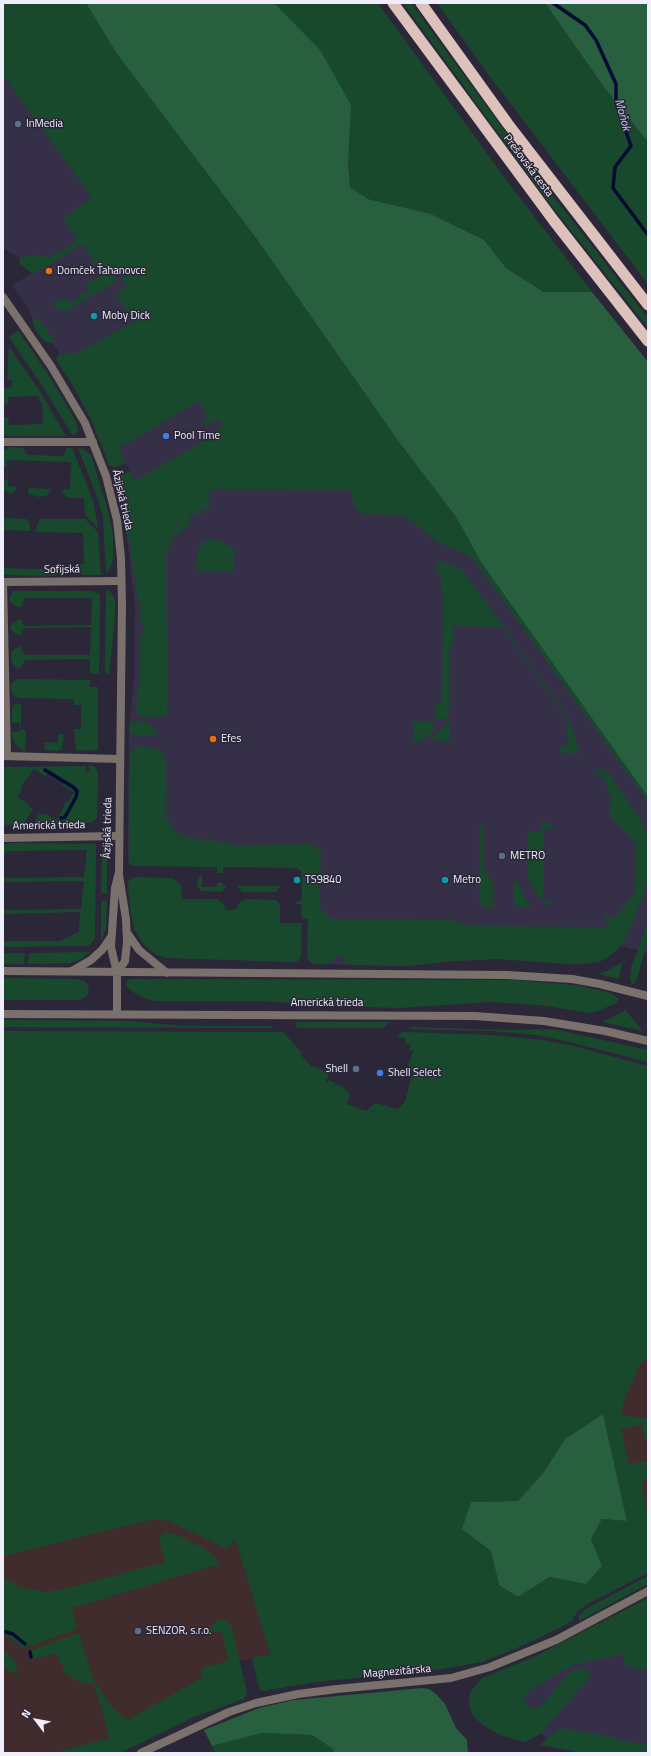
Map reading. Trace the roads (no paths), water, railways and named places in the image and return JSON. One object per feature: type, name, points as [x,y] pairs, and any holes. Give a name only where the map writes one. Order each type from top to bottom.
[{"type":"highway","name":"Prešovská cesta","points":[[393,3],[544,208],[648,341]]},
{"type":"highway","name":"Prešovská cesta","points":[[421,3],[508,124],[648,305]]},
{"type":"street","name":"Ázijská trieda","points":[[3,297],[72,399],[93,442],[106,476],[115,509],[120,540],[121,581],[119,872],[127,931],[125,961],[117,973]]},
{"type":"street","points":[[3,442],[93,442]]},
{"type":"street","name":"Sofijská","points":[[5,756],[3,582],[121,581]]},
{"type":"street","points":[[5,756],[120,759]]},
{"type":"street","name":"Americká trieda","points":[[3,838],[119,836]]},
{"type":"street","name":"Ázijská trieda","points":[[117,1014],[117,973],[111,948],[115,888],[119,872]]},
{"type":"street","name":"Ázijská trieda","points":[[127,931],[132,942],[139,950],[167,973]]},
{"type":"street","points":[[72,972],[92,960],[102,950],[112,936]]},
{"type":"street","points":[[3,971],[117,973],[467,974],[542,976],[600,984],[648,996]]},
{"type":"street","name":"Americká trieda","points":[[3,1014],[408,1015],[503,1017],[544,1020],[582,1026],[648,1042]]},
{"type":"street","name":"Magnezitárska","points":[[141,1753],[229,1712],[256,1703],[298,1694],[337,1688],[452,1678],[490,1667],[556,1640],[648,1591]]},
{"type":"waterway","name":"Moňok","points":[[553,3],[585,25],[596,40],[616,84],[616,103],[631,146],[615,167],[613,188],[648,235]]},
{"type":"waterway","points":[[45,770],[77,791],[76,797],[65,817],[61,818]]},
{"type":"waterway","points":[[6,1632],[13,1634],[25,1644]]},
{"type":"waterway","points":[[30,1652],[31,1657]]},
{"type":"place","name":"InMedia","points":[[18,124]]},
{"type":"place","name":"Domček Ťahanovce","points":[[49,271]]},
{"type":"place","name":"Moby Dick","points":[[94,316]]},
{"type":"place","name":"Pool Time","points":[[166,436]]},
{"type":"place","name":"Efes","points":[[213,739]]},
{"type":"place","name":"METRO","points":[[502,856]]},
{"type":"place","name":"TS9840","points":[[297,880]]},
{"type":"place","name":"Metro","points":[[445,880]]},
{"type":"place","name":"Shell","points":[[356,1069]]},
{"type":"place","name":"Shell Select","points":[[380,1073]]},
{"type":"place","name":"SENZOR, s.r.o.","points":[[138,1631]]}]
